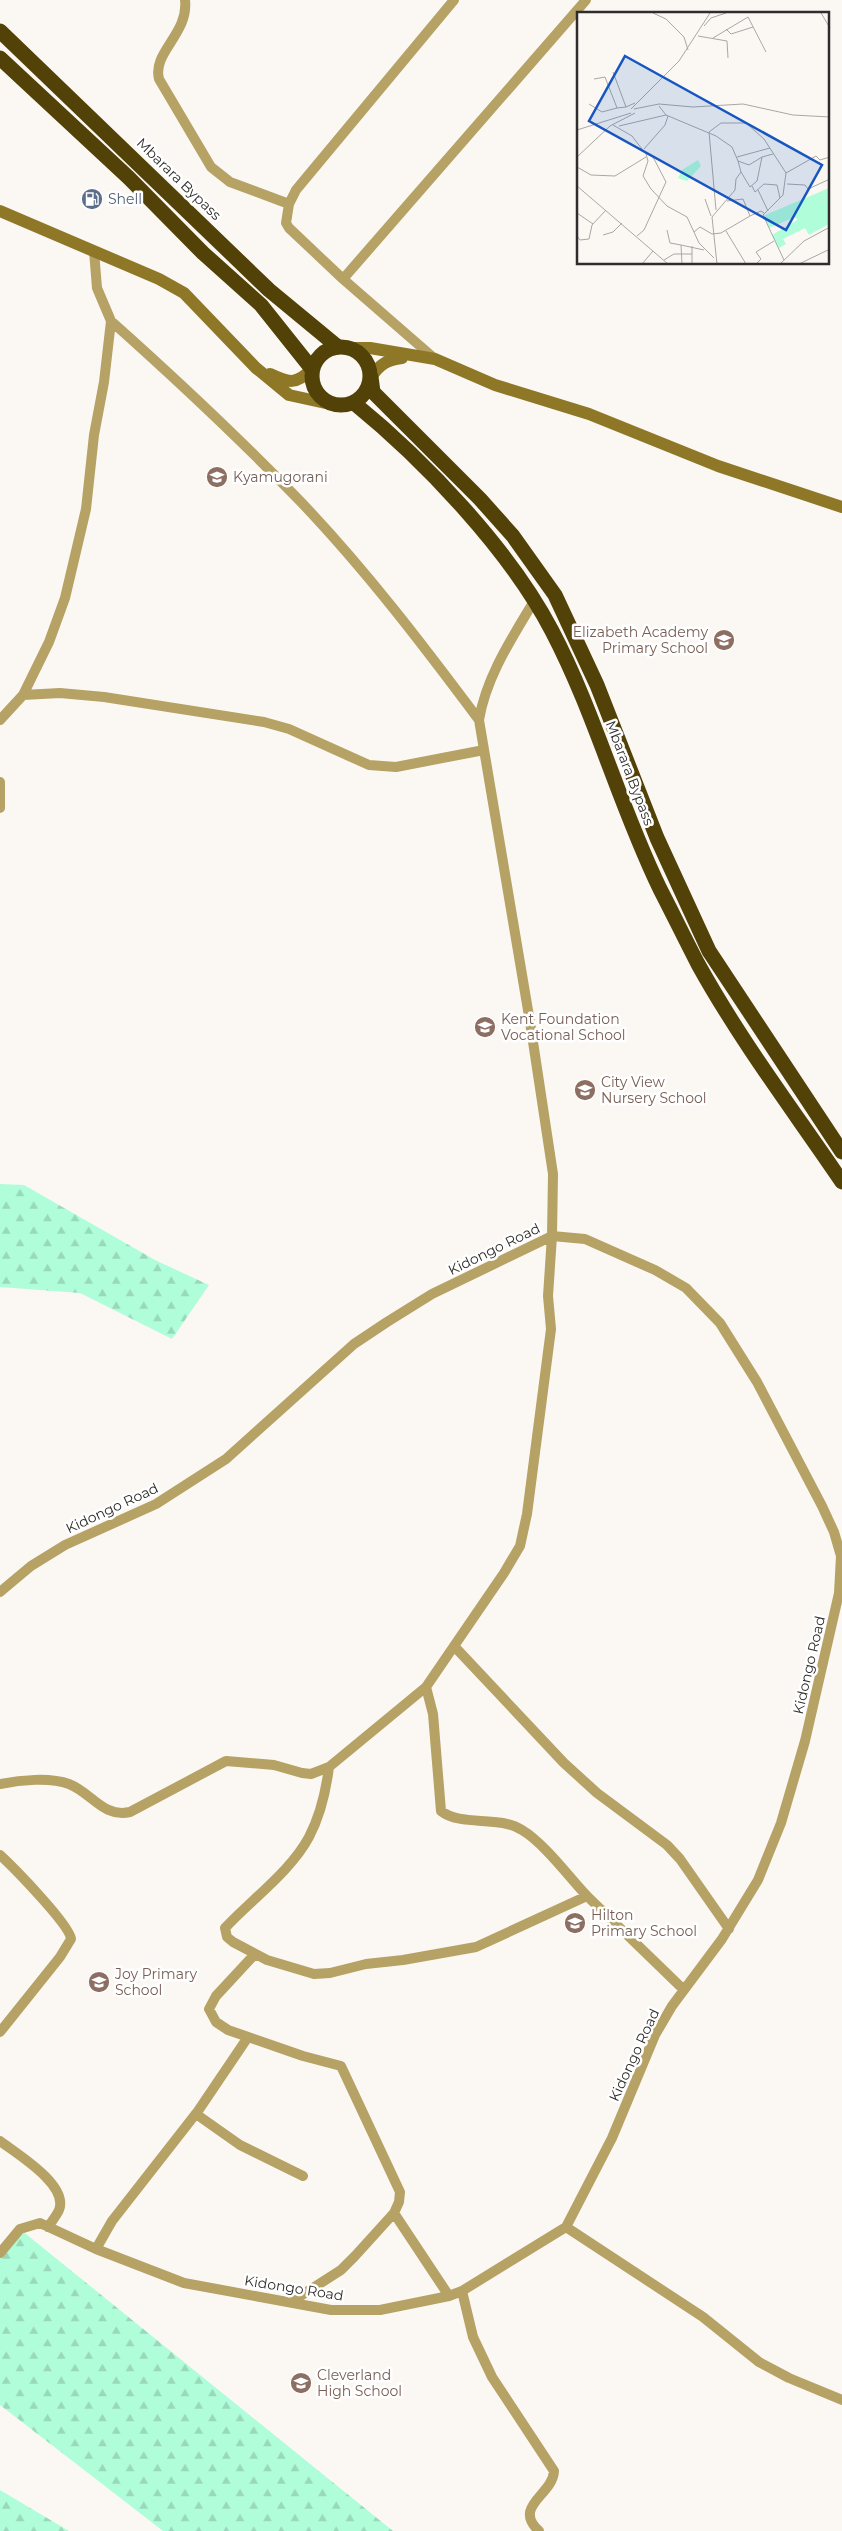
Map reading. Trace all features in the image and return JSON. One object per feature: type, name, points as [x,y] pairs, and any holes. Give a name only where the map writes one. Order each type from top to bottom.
[{"type":"highway","name":"Mbarara Bypass","points":[[0,31],[269,290],[344,347]]},
{"type":"highway","points":[[0,58],[129,178],[203,253],[260,305],[312,370]]},
{"type":"highway","points":[[344,347],[362,356],[370,369],[368,388],[354,404],[346,406],[330,404],[321,399],[315,390],[312,370],[319,356],[344,347]]},
{"type":"highway","name":"Mbarara Bypass","points":[[370,377],[373,392],[480,499],[512,536],[555,595],[597,685],[657,838],[709,950],[842,1152]]},
{"type":"highway","name":"Mbarara Bypass","points":[[354,404],[375,421],[438,482],[499,552],[534,601],[552,630],[582,697],[659,886],[699,965],[753,1051],[842,1182]]},
{"type":"main road","points":[[0,211],[94,250],[159,280],[184,294],[256,368],[288,395],[330,404]]},
{"type":"main road","points":[[344,347],[370,348],[435,359],[495,385],[590,414],[718,466],[842,507]]},
{"type":"main road","points":[[370,377],[378,366],[389,359],[415,357]]},
{"type":"main road","points":[[256,368],[287,382],[303,379],[312,370]]},
{"type":"street","points":[[185,0],[185,17],[162,58],[157,71],[159,79],[211,167],[220,176],[289,204]]},
{"type":"street","points":[[435,359],[342,279],[286,223],[289,204],[296,190],[454,0]]},
{"type":"street","points":[[342,279],[586,0]]},
{"type":"street","points":[[94,250],[97,288],[111,321],[206,407],[301,502],[372,583],[479,720]]},
{"type":"street","points":[[0,720],[23,695],[49,642],[65,598],[86,509],[94,435],[104,382],[111,321]]},
{"type":"street","points":[[0,1784],[49,1781],[69,1784],[103,1808],[121,1814],[130,1812],[226,1760],[274,1765],[311,1774],[329,1767],[426,1686],[520,1546],[527,1514],[551,1329],[548,1296],[552,1236],[553,1174],[530,1022],[479,720],[482,705],[494,672],[514,632],[534,601]]},
{"type":"street","points":[[23,695],[60,693],[104,697],[264,722],[305,736],[369,765],[381,767],[396,767],[484,750]]},
{"type":"street","points":[[0,782],[0,808]]},
{"type":"street","name":"Kidongo Road","points":[[0,1592],[31,1566],[65,1545],[156,1504],[226,1459],[354,1344],[387,1322],[432,1294],[552,1236],[585,1239],[622,1254],[686,1288],[704,1304],[720,1323],[757,1382],[822,1506],[834,1532],[841,1556],[839,1593],[805,1741],[781,1823],[758,1880],[728,1929],[684,1990],[655,2035],[612,2138],[566,2227],[462,2291],[449,2296],[380,2310],[331,2310],[184,2283],[96,2249],[40,2223],[24,2227],[0,2254]]},
{"type":"street","points":[[454,1646],[564,1763],[597,1793],[667,1845],[680,1859],[728,1929]]},
{"type":"street","points":[[426,1686],[433,1714],[441,1811],[452,1818],[501,1822],[522,1830],[684,1990]]},
{"type":"street","points":[[329,1767],[326,1786],[308,1838],[286,1867],[225,1928],[227,1937],[267,1960],[314,1974],[330,1974],[366,1964],[452,1953],[476,1947],[588,1896]]},
{"type":"street","points":[[0,1854],[20,1874],[65,1927],[71,1939],[60,1957],[0,2032]]},
{"type":"street","points":[[255,1954],[216,1996],[209,2009],[216,2022],[228,2030],[341,2066],[400,2192],[399,2202],[394,2213],[341,2270],[291,2302]]},
{"type":"street","points":[[96,2249],[112,2221],[196,2114],[248,2037]]},
{"type":"street","points":[[196,2114],[240,2145],[304,2176]]},
{"type":"street","points":[[0,2141],[50,2180],[59,2194],[60,2209],[48,2227]]},
{"type":"street","points":[[394,2213],[449,2296]]},
{"type":"street","points":[[566,2227],[703,2317],[759,2362],[788,2378],[842,2400]]},
{"type":"street","points":[[462,2291],[473,2337],[492,2377],[554,2471],[554,2478],[531,2509],[529,2516],[532,2524],[539,2531]]},
{"type":"green space","points":[[0,1184],[24,1185],[155,1260],[209,1285],[172,1339],[80,1293],[0,1287]]},
{"type":"green space","points":[[21,2230],[393,2531],[163,2531],[0,2405],[0,2258]]},
{"type":"green space","points":[[0,2490],[69,2531],[0,2531]]},
{"type":"place","name":"Shell","points":[[92,199]]},
{"type":"place","name":"Kyamugorani","points":[[217,477]]},
{"type":"place","name":"Elizabeth Academy Primary School","points":[[724,640]]},
{"type":"place","name":"Kent Foundation Vocational School","points":[[485,1027]]},
{"type":"place","name":"City View Nursery School","points":[[585,1090]]},
{"type":"place","name":"Hilton Primary School","points":[[575,1923]]},
{"type":"place","name":"Joy Primary School","points":[[99,1982]]},
{"type":"place","name":"Cleverland High School","points":[[301,2383]]}]
